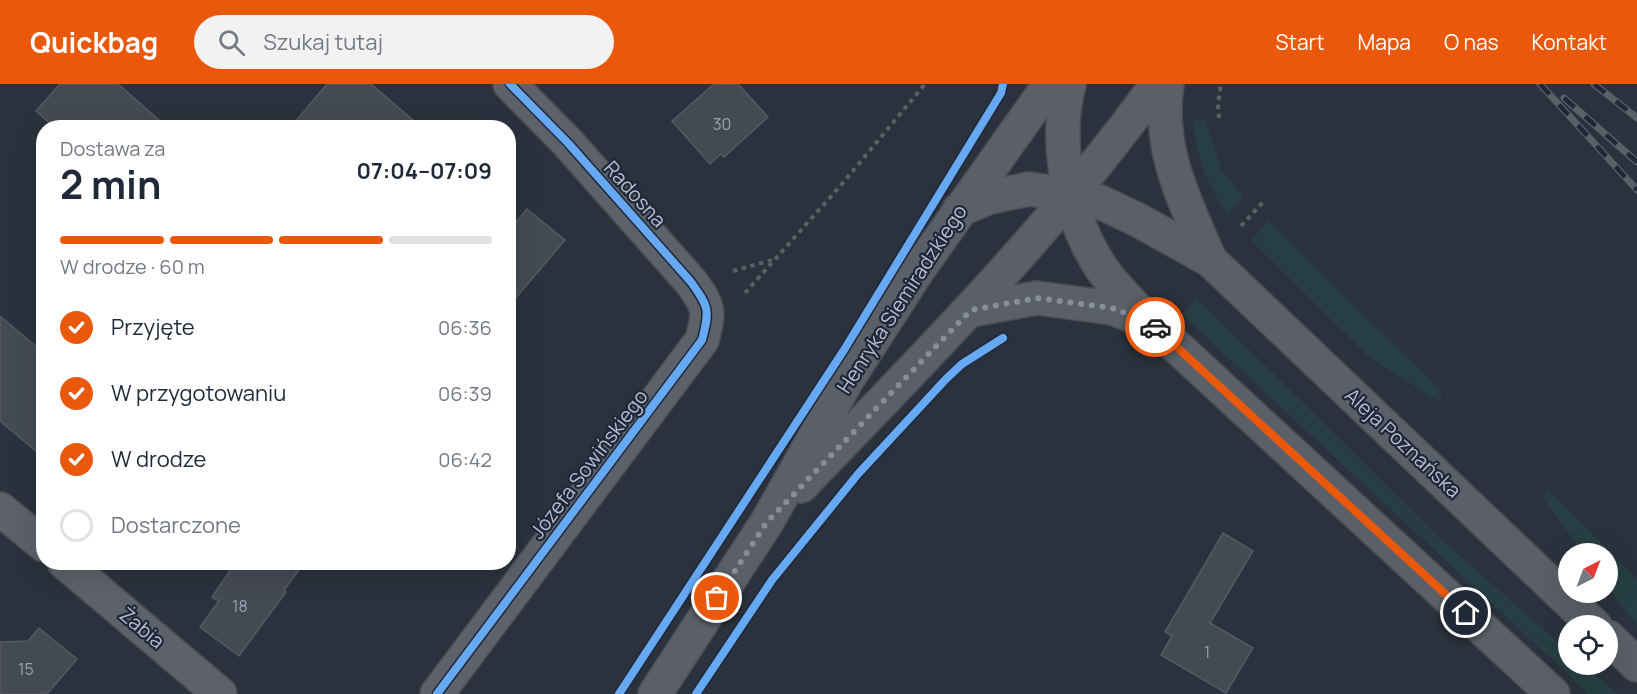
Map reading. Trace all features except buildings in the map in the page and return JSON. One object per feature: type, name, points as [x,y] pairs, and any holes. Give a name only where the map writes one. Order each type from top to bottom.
[{"type":"main road","name":"Henryka Siemiradzkiego","points":[[655,694],[767,522],[847,380],[959,210],[1050,84]]},
{"type":"main road","points":[[1069,84],[1063,142],[1065,166],[1076,217],[1102,268],[1151,323],[1553,694]]},
{"type":"main road","name":"Henryka Siemiradzkiego","points":[[767,522],[971,310],[1072,195],[1157,84]]},
{"type":"main road","name":"Aleja Poznańska","points":[[1167,84],[1164,124],[1171,166],[1210,260]]},
{"type":"main road","name":"Aleja Poznańska","points":[[959,210],[990,197],[1029,189],[1072,195],[1100,202],[1129,215],[1210,260],[1583,615]]},
{"type":"main road","points":[[971,310],[1037,298],[1112,308],[1151,323]]},
{"type":"main road","points":[[1618,647],[1637,665]]},
{"type":"street","name":"Radosna","points":[[510,84],[568,143],[691,282],[707,308],[707,320],[702,340]]},
{"type":"street","name":"Józefa Sowińskiego","points":[[437,694],[702,340]]},
{"type":"street","points":[[0,509],[36,538]]},
{"type":"street","name":"Żabia","points":[[73,570],[220,694]]},
{"type":"path","points":[[702,340],[842,184],[925,84]]},
{"type":"path","points":[[1218,118],[1221,84]]},
{"type":"green space","points":[[1194,120],[1206,120],[1221,169],[1244,197],[1227,214],[1204,169],[1197,145]]},
{"type":"green space","points":[[1268,221],[1439,389],[1443,404],[1370,358],[1251,240]]},
{"type":"green space","points":[[1196,297],[1443,541],[1558,642],[1558,665],[1182,315]]},
{"type":"green space","points":[[1548,489],[1601,543],[1576,543],[1542,497]]},
{"type":"green space","points":[[1618,560],[1637,579],[1637,626],[1618,600]]},
{"type":"green space","points":[[1569,675],[1595,675],[1618,694],[1589,694]]},
{"type":"railway","points":[[1540,84],[1637,190]]},
{"type":"railway","points":[[1594,84],[1637,118]]},
{"type":"railway","points":[[1564,98],[1637,162]]},
{"type":"cycle path","points":[[437,694],[702,340],[707,315],[704,303],[691,282],[568,143],[510,84]]},
{"type":"cycle path","points":[[619,694],[844,350],[1001,93],[1003,84]]},
{"type":"cycle path","points":[[696,694],[772,580],[858,474],[946,379],[962,364],[1003,338]]},
{"type":"way so far","points":[[717,598],[767,522],[971,310],[1037,298],[1112,308],[1151,323],[1155,327]]},
{"type":"route","points":[[1155,327],[1466,613]]}]
